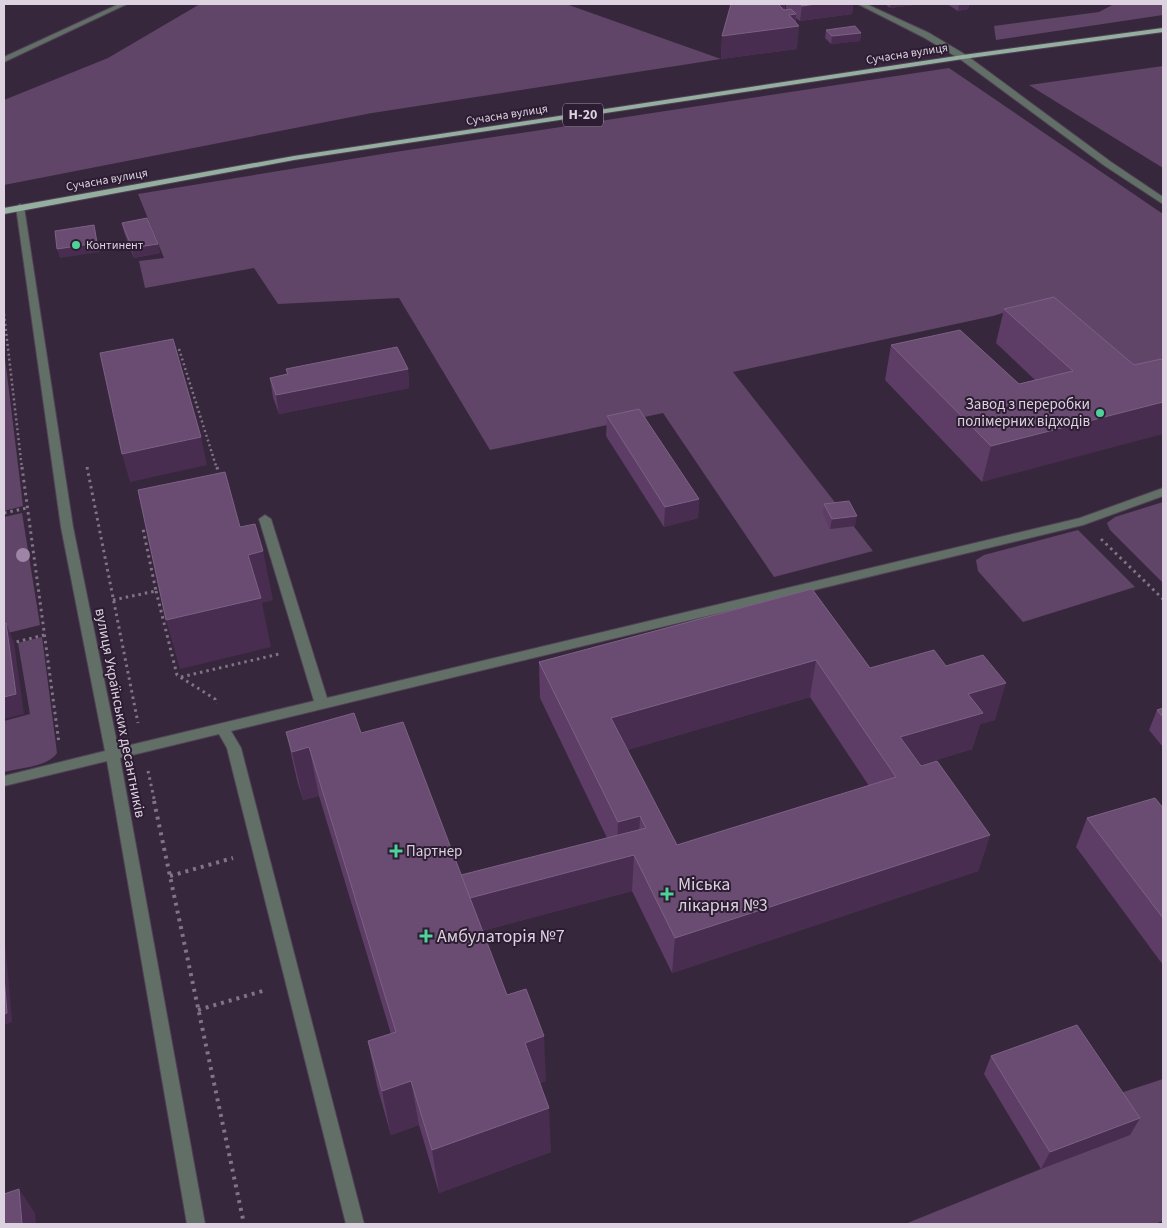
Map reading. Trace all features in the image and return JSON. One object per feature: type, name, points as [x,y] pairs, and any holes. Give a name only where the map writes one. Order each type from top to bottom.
[{"type":"main road","name":"Сучасна вулиця","points":[[4,211],[294,158],[963,57],[1163,30]]},
{"type":"street","points":[[4,60],[124,4]]},
{"type":"street","points":[[861,4],[926,35],[963,57],[1108,164],[1163,201]]},
{"type":"street","name":"вулиця Українських десантників","points":[[20,208],[67,527],[113,755],[196,1224]]},
{"type":"street","points":[[4,781],[1083,521],[1163,492]]},
{"type":"street","points":[[264,520],[322,705]]},
{"type":"street","points":[[223,729],[234,748],[355,1224]]},
{"type":"path","points":[[4,314],[27,508],[62,767]]},
{"type":"path","points":[[179,349],[220,480]]},
{"type":"path","points":[[4,513],[27,508]]},
{"type":"path","points":[[1083,521],[1163,599]]},
{"type":"path","points":[[143,529],[177,675],[215,700],[223,729]]},
{"type":"path","points":[[113,600],[156,591]]},
{"type":"path","points":[[4,645],[44,635]]},
{"type":"path","points":[[180,678],[304,648]]},
{"type":"path","points":[[170,876],[260,850]]},
{"type":"path","points":[[198,1010],[293,982]]},
{"type":"shaded area","points":[[200,4],[566,4],[721,59],[372,113],[4,185],[4,100],[108,58]]},
{"type":"shaded area","points":[[1114,4],[1163,4],[1163,15],[996,40],[994,26],[1099,12]]},
{"type":"shaded area","points":[[1163,66],[1163,168],[1029,85]]},
{"type":"shaded area","points":[[949,68],[1163,214],[1163,401],[1042,301],[993,316],[733,372],[873,551],[774,577],[663,413],[490,450],[399,298],[278,304],[254,268],[145,288],[139,261],[164,258],[138,194],[382,154]]},
{"type":"shaded area","points":[[4,350],[23,506],[4,511]]},
{"type":"shaded area","points":[[1163,502],[1163,583],[1110,530],[1107,523],[1115,517]]},
{"type":"shaded area","points":[[22,513],[40,625],[4,634],[4,517]]},
{"type":"shaded area","points":[[1078,530],[1135,587],[1023,622],[978,571],[976,560],[984,555]]},
{"type":"shaded area","points":[[42,637],[57,753],[53,758],[40,764],[4,772],[4,721],[30,714],[18,643]]},
{"type":"shaded area","points":[[1163,1079],[1163,1221],[1154,1224],[905,1224],[1041,1169],[1105,1098]]},
{"type":"building","points":[[731,4],[778,4],[784,10],[791,9],[796,14],[789,15],[799,26],[722,36]]},
{"type":"building","points":[[800,4],[816,4],[802,6]]},
{"type":"building","points":[[855,26],[861,33],[832,36],[826,30]]},
{"type":"building","points":[[147,218],[158,244],[132,248],[122,223]]},
{"type":"building","points":[[94,225],[97,243],[57,249],[55,231]]},
{"type":"building","points":[[1054,297],[1134,365],[1161,359],[1163,361],[1163,402],[991,446],[891,345],[960,330],[1019,384],[1073,371],[1004,309]]},
{"type":"building","points":[[173,339],[201,437],[122,454],[100,353]]},
{"type":"building","points":[[397,347],[408,369],[276,395],[270,378],[288,374],[286,369]]},
{"type":"building","points":[[639,409],[699,499],[665,507],[607,416]]},
{"type":"building","points":[[225,472],[240,527],[255,524],[263,551],[248,555],[261,598],[166,620],[138,490]]},
{"type":"building","points":[[849,501],[857,516],[832,519],[824,504]]},
{"type":"building","points":[[812,589],[870,668],[934,650],[946,666],[983,655],[1006,683],[968,694],[983,713],[900,737],[921,766],[937,761],[990,835],[675,938],[634,855],[470,898],[461,875],[646,828],[640,816],[618,822],[539,662]],"holes":[[[816,660],[896,777],[677,845],[611,718]]]},
{"type":"building","points":[[6,623],[16,694],[4,697],[4,624]]},
{"type":"building","points":[[1163,708],[1163,717],[1157,710]]},
{"type":"building","points":[[354,713],[361,733],[403,722],[507,995],[526,989],[544,1036],[525,1043],[549,1108],[432,1150],[411,1081],[382,1091],[368,1041],[396,1032],[309,747],[292,752],[286,732]]},
{"type":"building","points":[[1155,798],[1163,808],[1163,918],[1087,818]]},
{"type":"building","points":[[4,976],[7,1013],[4,1014]]},
{"type":"building","points":[[1077,1025],[1140,1118],[1050,1152],[991,1056]]},
{"type":"building","points":[[19,1189],[22,1224],[4,1224],[4,1194]]},
{"type":"place","name":"Континент","points":[[76,245]]},
{"type":"place","name":"Завод з переробки полімерних відходів","points":[[1100,413]]},
{"type":"place","name":"Партнер","points":[[396,851]]},
{"type":"place","name":"Міська лікарня №3","points":[[667,894]]},
{"type":"place","name":"Амбулаторія №7","points":[[426,936]]}]
